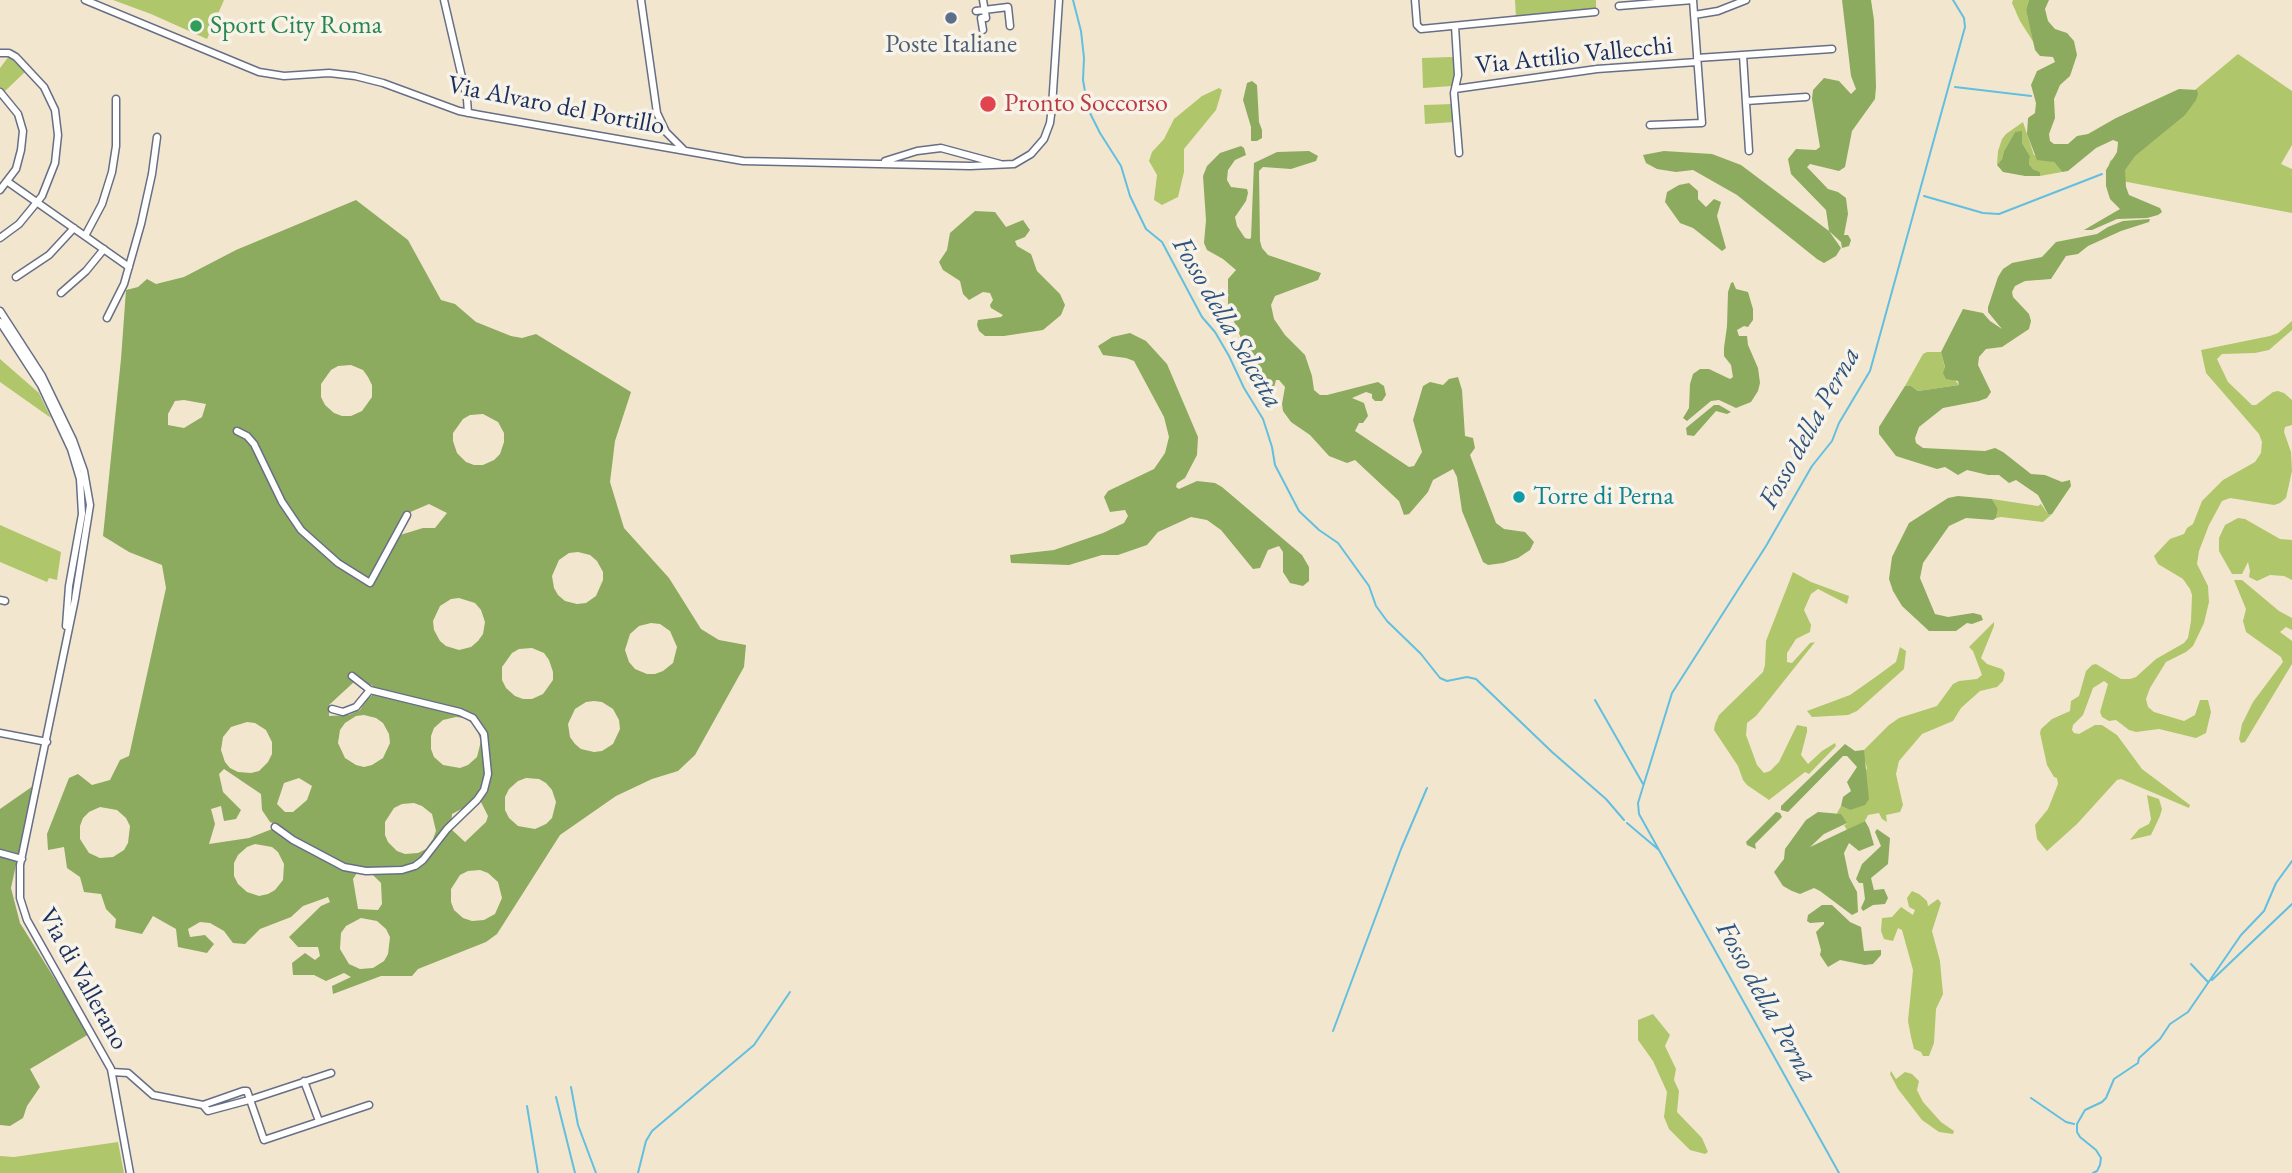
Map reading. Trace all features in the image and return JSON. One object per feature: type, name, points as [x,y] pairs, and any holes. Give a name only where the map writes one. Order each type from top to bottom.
[{"type":"street","name":"Via Alvaro del Portillo","points":[[85,0],[259,72],[284,76],[329,73],[355,76],[468,113],[750,161],[1005,165]]},
{"type":"street","points":[[444,0],[468,113]]},
{"type":"street","points":[[641,0],[657,113],[666,132],[685,150]]},
{"type":"street","points":[[983,0],[986,18],[981,19],[983,30]]},
{"type":"street","points":[[1005,165],[1014,164],[1029,156],[1047,132],[1052,107],[1059,0]]},
{"type":"street","points":[[1415,0],[1418,28],[1423,29],[1595,12]]},
{"type":"street","points":[[1619,6],[1693,0],[1702,123],[1650,125]]},
{"type":"street","points":[[1694,15],[1718,11],[1746,0]]},
{"type":"street","points":[[976,11],[1008,7],[1010,26]]},
{"type":"street","points":[[1455,26],[1459,152]]},
{"type":"street","name":"Via Attilio Vallecchi","points":[[1455,89],[1584,71],[1832,49]]},
{"type":"street","points":[[0,53],[15,56],[36,77],[50,98],[56,114],[58,135],[57,155],[38,203],[19,224],[0,238]]},
{"type":"street","points":[[1743,55],[1749,151]]},
{"type":"street","points":[[0,92],[16,110],[23,129],[18,163],[8,182],[0,190]]},
{"type":"street","points":[[1746,101],[1806,97]]},
{"type":"street","points":[[85,236],[102,204],[112,172],[116,146],[116,99]]},
{"type":"street","points":[[107,318],[129,267],[147,199],[157,137]]},
{"type":"street","name":"Via Alvaro del Portillo","points":[[870,163],[941,148],[1005,165]]},
{"type":"street","points":[[924,150],[922,158],[928,164]]},
{"type":"street","points":[[948,165],[959,158],[956,151]]},
{"type":"street","points":[[8,182],[129,267]]},
{"type":"street","points":[[16,277],[49,255],[74,229]]},
{"type":"street","points":[[61,293],[91,267],[104,249]]},
{"type":"street","name":"Via di Vallerano","points":[[0,311],[42,376],[76,448],[86,479],[89,514],[75,599],[22,859],[19,891],[25,916],[112,1072],[130,1173]]},
{"type":"street","name":"Via di Vallerano","points":[[0,322],[41,385],[71,449],[80,479],[82,508],[67,597],[66,638]]},
{"type":"street","points":[[237,431],[247,436],[254,444],[282,502],[301,530],[338,563],[370,583],[407,515]]},
{"type":"street","points":[[275,827],[293,840],[344,867],[366,871],[402,870],[423,860],[447,829],[484,790],[488,774],[484,734],[473,718],[460,712],[370,690],[352,676]]},
{"type":"street","points":[[332,709],[343,712],[356,707],[370,690]]},
{"type":"street","points":[[0,733],[47,741]]},
{"type":"street","points":[[0,853],[22,859]]},
{"type":"street","points":[[112,1072],[128,1073],[153,1095],[203,1105],[247,1091],[264,1140],[369,1105]]},
{"type":"street","points":[[249,1100],[331,1073]]},
{"type":"street","points":[[304,1081],[319,1121]]},
{"type":"green space","name":"Sport City Roma","points":[[113,0],[224,0],[207,39]]},
{"type":"green space","points":[[1515,0],[1596,0],[1596,10],[1516,18]]},
{"type":"green space","points":[[1842,0],[1871,0],[1874,20],[1875,99],[1852,131],[1845,167],[1839,171],[1810,164],[1807,167],[1828,189],[1846,198],[1848,214],[1844,235],[1848,235],[1851,240],[1849,246],[1842,248],[1841,242],[1829,231],[1826,210],[1791,174],[1788,159],[1796,149],[1816,150],[1820,147],[1812,99],[1813,90],[1824,78],[1839,81],[1851,94],[1856,89],[1851,76]]},
{"type":"green space","points":[[2013,0],[2029,0],[2026,10],[2034,43],[2020,21]]},
{"type":"green space","points":[[2029,0],[2049,0],[2045,9],[2048,21],[2074,41],[2077,55],[2070,76],[2060,85],[2054,99],[2055,118],[2049,134],[2050,141],[2054,144],[2068,144],[2077,136],[2088,134],[2179,89],[2197,90],[2196,100],[2185,115],[2135,156],[2125,170],[2129,195],[2160,208],[2162,212],[2158,215],[2117,219],[2092,230],[2084,230],[2120,209],[2110,199],[2106,186],[2106,170],[2117,152],[2118,142],[2113,140],[2096,148],[2068,171],[2062,172],[2054,162],[2037,160],[2027,134],[2028,118],[2035,113],[2036,103],[2031,85],[2037,71],[2055,62],[2053,57],[2040,56],[2035,50],[2026,10]]},
{"type":"green space","points":[[2238,54],[2292,91],[2292,145],[2281,164],[2292,169],[2292,213],[2106,178],[2110,161]]},
{"type":"green space","points":[[9,56],[25,72],[4,92],[0,88],[0,68]]},
{"type":"green space","points":[[1422,58],[1454,58],[1455,84],[1423,88]]},
{"type":"green space","points":[[1252,81],[1257,85],[1262,130],[1262,138],[1257,141],[1251,141],[1251,127],[1243,100],[1247,83]]},
{"type":"green space","points":[[1219,88],[1222,90],[1216,110],[1184,149],[1184,172],[1178,197],[1162,205],[1154,200],[1157,175],[1149,161],[1152,152],[1164,139],[1174,119],[1202,96]]},
{"type":"green space","points":[[1453,104],[1454,122],[1425,124],[1424,105]]},
{"type":"green space","points":[[2023,122],[2034,155],[2054,162],[2062,172],[2040,176],[2040,172],[2029,164],[2030,156],[2022,143],[2022,136],[2015,132],[1997,165],[2002,139]]},
{"type":"green space","points":[[2022,131],[2022,143],[2030,156],[2029,164],[2040,172],[2040,176],[2003,172],[1997,165],[2015,132]]},
{"type":"green space","points":[[1241,146],[1246,155],[1235,160],[1228,170],[1227,180],[1231,187],[1247,189],[1246,201],[1235,217],[1237,226],[1245,238],[1249,239],[1254,163],[1277,152],[1309,151],[1318,156],[1316,161],[1291,169],[1263,167],[1259,171],[1262,248],[1268,255],[1321,273],[1318,280],[1275,296],[1271,305],[1274,319],[1285,335],[1305,355],[1314,390],[1320,395],[1327,395],[1378,382],[1384,386],[1386,395],[1382,401],[1375,401],[1372,394],[1366,392],[1352,398],[1364,403],[1368,416],[1363,423],[1359,423],[1355,431],[1409,467],[1414,466],[1422,452],[1413,420],[1423,386],[1430,382],[1443,385],[1449,379],[1458,377],[1462,390],[1465,436],[1473,438],[1475,448],[1470,455],[1496,523],[1504,529],[1525,532],[1534,542],[1530,550],[1503,563],[1488,565],[1483,562],[1462,511],[1457,477],[1453,469],[1433,480],[1428,492],[1409,514],[1404,515],[1399,501],[1355,460],[1347,463],[1329,456],[1310,435],[1291,422],[1283,411],[1285,387],[1279,380],[1276,380],[1273,391],[1267,392],[1261,386],[1228,307],[1228,279],[1236,270],[1207,250],[1204,243],[1206,220],[1203,176],[1207,166],[1220,153]]},
{"type":"green space","points":[[1664,151],[1712,154],[1741,165],[1829,231],[1841,248],[1836,256],[1824,263],[1737,195],[1693,170],[1676,172],[1657,169],[1646,163],[1643,155]]},
{"type":"green space","points":[[1689,183],[1698,191],[1698,199],[1706,207],[1714,199],[1721,202],[1717,216],[1726,248],[1722,251],[1693,228],[1680,223],[1665,202],[1667,192]]},
{"type":"green space","points":[[356,200],[408,240],[441,300],[455,304],[476,322],[511,336],[522,338],[536,334],[631,392],[615,441],[610,482],[624,528],[669,578],[701,629],[719,640],[746,645],[744,667],[695,755],[678,771],[652,779],[616,796],[560,835],[497,934],[486,942],[418,969],[412,976],[381,976],[333,994],[332,986],[351,977],[344,973],[326,981],[314,975],[293,975],[292,963],[305,953],[315,960],[320,956],[318,947],[298,947],[289,937],[321,906],[330,902],[328,897],[303,906],[291,917],[260,929],[245,944],[233,943],[224,931],[210,923],[200,922],[188,929],[190,937],[205,935],[214,944],[207,953],[178,947],[176,929],[153,916],[142,934],[115,928],[116,919],[106,909],[101,894],[84,892],[80,877],[67,868],[64,847],[48,850],[47,834],[69,778],[78,774],[92,785],[110,780],[120,760],[129,756],[166,588],[162,565],[129,552],[103,536],[126,290],[138,287],[147,279],[156,284],[184,277],[236,250]],"holes":[[[351,365],[363,370],[368,377],[372,385],[372,397],[362,411],[351,416],[342,416],[325,405],[321,397],[321,384],[331,370],[338,366]],[[175,401],[206,404],[202,417],[184,428],[168,425],[168,414]],[[483,414],[498,422],[504,433],[500,454],[483,465],[466,462],[457,453],[453,433],[463,419],[470,415]],[[429,504],[447,513],[435,528],[423,528],[400,535],[408,513]],[[578,552],[590,555],[603,572],[603,580],[596,596],[586,603],[577,604],[565,601],[558,595],[552,576],[559,560],[569,553]],[[459,598],[475,603],[485,622],[483,634],[478,641],[471,647],[459,650],[446,646],[434,630],[433,621],[440,606],[451,599]],[[660,624],[670,631],[677,647],[673,663],[663,671],[647,674],[635,669],[625,650],[630,634],[639,626]],[[532,648],[544,653],[549,660],[553,680],[543,694],[532,699],[523,699],[506,688],[502,680],[502,667],[512,653],[519,649]],[[354,682],[372,685],[375,693],[360,710],[349,715],[329,716],[329,705]],[[586,702],[602,702],[613,709],[619,720],[620,729],[613,744],[602,751],[581,749],[570,737],[568,724],[575,709]],[[364,715],[383,723],[390,743],[383,758],[364,767],[345,758],[338,743],[340,730],[345,723],[356,716]],[[456,717],[464,718],[475,725],[481,741],[477,757],[460,768],[443,765],[434,757],[431,749],[434,728],[443,720]],[[247,722],[255,723],[266,730],[272,742],[272,754],[259,771],[238,772],[225,762],[221,750],[223,737],[231,727]],[[224,769],[261,794],[262,810],[270,822],[280,826],[249,838],[209,844],[215,824],[211,809],[221,806],[224,821],[236,819],[241,810],[223,792],[219,774]],[[299,778],[312,786],[307,800],[293,812],[285,812],[277,804],[284,783]],[[526,778],[539,779],[552,790],[556,802],[552,818],[535,829],[518,826],[505,810],[505,797],[518,781]],[[481,802],[488,816],[486,822],[465,842],[451,829],[452,814]],[[414,803],[432,814],[436,831],[426,849],[418,853],[405,854],[397,851],[385,835],[385,822],[394,808],[402,804]],[[100,807],[117,810],[130,826],[128,843],[124,850],[113,857],[100,858],[89,853],[80,839],[80,826],[89,812]],[[255,844],[272,847],[284,864],[283,880],[268,894],[259,896],[247,892],[234,876],[234,863],[238,855]],[[480,870],[498,882],[502,898],[495,914],[484,920],[472,921],[463,918],[454,910],[451,889],[460,875]],[[357,873],[371,873],[381,883],[382,904],[378,910],[358,909],[353,879]],[[361,918],[377,921],[390,937],[388,954],[384,961],[373,968],[360,969],[349,964],[340,949],[341,933],[346,926]]]},
{"type":"green space","points":[[975,211],[995,212],[1006,227],[1023,220],[1030,230],[1025,237],[1015,241],[1017,246],[1031,254],[1037,271],[1060,294],[1065,305],[1061,315],[1043,330],[985,336],[979,331],[978,320],[1003,315],[991,308],[993,300],[990,293],[983,292],[969,300],[963,294],[960,281],[943,270],[939,262],[947,250],[950,233]]},
{"type":"green space","points":[[2150,219],[2149,222],[2088,246],[2078,254],[2066,256],[2051,279],[2025,281],[2015,286],[2013,297],[2029,314],[2031,321],[2029,329],[2002,347],[1986,349],[1979,357],[1978,365],[1991,392],[1987,398],[1979,401],[1943,408],[1919,427],[1915,438],[1916,443],[1923,448],[1985,451],[1995,448],[2031,474],[2045,475],[2062,482],[2070,480],[2071,486],[2052,514],[2048,514],[2038,495],[2016,480],[2009,483],[1999,475],[1967,470],[1958,475],[1945,467],[1937,469],[1896,456],[1879,434],[1879,427],[1905,386],[1911,386],[1918,391],[1959,385],[1958,381],[1946,379],[1941,352],[1963,309],[1983,313],[2002,329],[1988,312],[1988,307],[2003,269],[2012,263],[2042,257],[2056,242],[2097,234],[2123,221]]},
{"type":"green space","points":[[1733,282],[1736,289],[1748,292],[1753,309],[1753,320],[1748,327],[1737,330],[1739,336],[1747,336],[1758,368],[1758,391],[1751,402],[1736,408],[1719,400],[1711,401],[1687,421],[1683,418],[1689,408],[1693,374],[1700,369],[1709,369],[1730,379],[1733,377],[1731,365],[1724,356],[1724,348],[1728,292]]},
{"type":"green space","points":[[2292,321],[2292,330],[2269,350],[2222,354],[2217,359],[2228,382],[2252,405],[2278,391],[2292,400],[2292,425],[2285,427],[2284,432],[2291,452],[2292,471],[2286,498],[2274,505],[2230,498],[2222,501],[2209,525],[2197,564],[2208,586],[2209,602],[2204,623],[2193,646],[2166,662],[2146,699],[2148,707],[2154,712],[2184,721],[2195,715],[2200,700],[2208,700],[2211,712],[2206,733],[2196,738],[2159,729],[2136,732],[2116,720],[2109,721],[2102,717],[2100,712],[2108,684],[2104,681],[2093,688],[2083,715],[2073,725],[2074,733],[2079,734],[2095,725],[2102,725],[2117,735],[2142,769],[2190,805],[2189,808],[2121,779],[2117,780],[2077,824],[2047,851],[2037,839],[2035,825],[2048,809],[2058,784],[2057,778],[2047,765],[2041,729],[2052,719],[2070,711],[2071,701],[2079,696],[2086,671],[2092,665],[2096,664],[2121,679],[2130,679],[2188,638],[2191,621],[2190,589],[2183,579],[2158,564],[2154,556],[2170,539],[2184,534],[2193,524],[2202,501],[2223,480],[2255,462],[2261,453],[2262,442],[2259,434],[2206,373],[2201,350],[2270,336]]},
{"type":"green space","points":[[1130,333],[1146,341],[1167,364],[1198,437],[1197,455],[1185,478],[1177,483],[1176,487],[1179,489],[1197,481],[1215,483],[1222,487],[1302,555],[1309,567],[1309,581],[1303,586],[1290,583],[1283,572],[1283,552],[1279,546],[1268,550],[1260,568],[1253,569],[1221,530],[1207,520],[1191,517],[1158,532],[1147,545],[1118,555],[1102,555],[1069,565],[1011,563],[1010,555],[1054,550],[1124,523],[1128,516],[1125,510],[1110,512],[1104,497],[1108,491],[1154,469],[1165,453],[1169,437],[1164,417],[1134,361],[1103,355],[1098,346],[1112,337]]},
{"type":"green space","points":[[1941,352],[1945,368],[1959,385],[1918,391],[1911,386],[1905,386],[1923,354]]},
{"type":"green space","points":[[0,359],[39,393],[51,418],[0,382]]},
{"type":"green space","points":[[1714,405],[1731,412],[1727,414],[1716,411],[1694,436],[1687,435],[1686,428]]},
{"type":"green space","points":[[1958,496],[1992,499],[1998,509],[1996,518],[1966,518],[1949,526],[1923,563],[1920,578],[1935,614],[1948,617],[1973,613],[1981,615],[1983,620],[1967,623],[1956,631],[1929,631],[1902,606],[1893,591],[1889,579],[1892,557],[1909,523],[1948,498]]},
{"type":"green space","points":[[1992,499],[2038,506],[2041,504],[2048,514],[2052,514],[2043,522],[1996,518],[1998,509]]},
{"type":"green space","points":[[2238,518],[2245,519],[2280,539],[2292,540],[2292,580],[2284,576],[2270,575],[2257,581],[2249,577],[2248,562],[2242,574],[2232,574],[2219,551],[2219,538],[2225,525]]},
{"type":"green space","points":[[0,525],[61,552],[57,580],[49,578],[47,582],[0,562]]},
{"type":"green space","points":[[1793,572],[1811,582],[1849,596],[1847,604],[1818,589],[1811,594],[1804,610],[1811,625],[1810,632],[1796,639],[1787,653],[1787,662],[1792,663],[1810,643],[1815,642],[1756,716],[1747,723],[1746,735],[1757,765],[1764,773],[1779,762],[1797,725],[1807,727],[1801,755],[1808,764],[1822,751],[1835,743],[1836,746],[1809,774],[1805,772],[1769,800],[1743,780],[1738,766],[1714,730],[1719,715],[1763,672],[1766,641]]},
{"type":"green space","points":[[2234,580],[2242,580],[2279,611],[2292,618],[2292,630],[2286,627],[2280,632],[2292,641],[2292,664],[2245,742],[2241,743],[2239,739],[2242,724],[2253,702],[2283,662],[2281,657],[2246,632],[2243,621],[2246,609]]},
{"type":"green space","points":[[1994,622],[1981,658],[1987,664],[2002,669],[2005,673],[2003,681],[1997,687],[1980,691],[1961,708],[1953,721],[1922,734],[1899,761],[1896,774],[1903,805],[1900,812],[1886,815],[1887,822],[1879,813],[1868,815],[1865,821],[1847,830],[1844,825],[1847,824],[1837,813],[1841,806],[1850,810],[1867,768],[1864,750],[1899,718],[1937,706],[1953,684],[1977,679],[1982,675],[1969,647]]},
{"type":"green space","points":[[1900,647],[1906,651],[1904,669],[1857,711],[1848,715],[1812,717],[1807,711],[1850,695],[1896,662]]},
{"type":"green space","points":[[1845,744],[1855,751],[1864,750],[1869,799],[1865,805],[1850,810],[1841,806],[1843,797],[1851,791],[1847,782],[1857,767],[1847,756],[1843,756],[1788,812],[1781,810],[1781,806]]},
{"type":"green space","points":[[33,786],[11,888],[20,923],[89,1034],[30,1069],[40,1087],[27,1106],[23,1118],[10,1126],[0,1125],[0,809]]},
{"type":"green space","points":[[2147,795],[2159,799],[2162,809],[2160,816],[2151,835],[2130,840],[2139,829],[2149,824],[2151,819]]},
{"type":"green space","points":[[1776,812],[1782,817],[1755,844],[1756,849],[1747,845],[1746,842]]},
{"type":"green space","points":[[1818,812],[1841,814],[1847,823],[1824,834],[1810,847],[1865,821],[1869,828],[1874,845],[1859,851],[1849,843],[1844,853],[1849,877],[1857,892],[1858,912],[1852,915],[1814,888],[1800,894],[1792,891],[1783,886],[1774,872],[1784,859],[1785,849],[1806,820]]},
{"type":"green space","points":[[1877,829],[1890,838],[1888,864],[1871,878],[1874,890],[1884,889],[1888,898],[1885,904],[1873,905],[1863,911],[1863,883],[1856,879],[1862,864],[1881,846],[1875,832]]},
{"type":"green space","points":[[1912,891],[1927,901],[1928,906],[1938,899],[1941,903],[1932,931],[1940,961],[1943,994],[1936,1009],[1934,1043],[1929,1056],[1923,1056],[1914,1049],[1911,1037],[1908,1021],[1913,970],[1902,930],[1898,928],[1893,941],[1884,939],[1881,931],[1882,918],[1892,917],[1901,907],[1913,915],[1915,910],[1909,907],[1907,898]]},
{"type":"green space","points":[[1822,905],[1832,905],[1850,922],[1861,927],[1864,951],[1881,950],[1881,955],[1873,964],[1840,960],[1828,967],[1820,955],[1816,932],[1824,922],[1807,921],[1808,915]]},
{"type":"green space","points":[[1653,1014],[1670,1035],[1665,1046],[1676,1069],[1674,1080],[1679,1091],[1677,1112],[1702,1138],[1708,1152],[1705,1154],[1690,1150],[1669,1129],[1664,1117],[1667,1092],[1653,1061],[1638,1040],[1638,1020]]},
{"type":"green space","points":[[1891,1071],[1896,1079],[1905,1072],[1912,1074],[1919,1081],[1917,1090],[1923,1102],[1941,1122],[1954,1131],[1953,1134],[1939,1132],[1922,1120],[1898,1089]]},
{"type":"green space","points":[[118,1142],[124,1173],[0,1173],[0,1156],[14,1157]]},
{"type":"waterway","name":"Fosso della Selcetta","points":[[1073,0],[1081,31],[1083,80],[1088,109],[1121,166],[1130,196],[1146,229],[1162,242],[1202,317],[1215,332],[1263,419],[1275,465],[1299,511],[1338,543],[1369,586],[1376,606],[1387,621],[1421,654],[1440,678],[1447,681],[1467,677],[1476,679],[1606,799],[1624,820]]},
{"type":"waterway","name":"Fosso della Perna","points":[[1659,850],[1639,814],[1638,803],[1672,693],[1766,546],[1812,466],[1832,441],[1839,423],[1870,371],[1965,27],[1964,18],[1953,0]]},
{"type":"waterway","points":[[1955,87],[2031,96]]},
{"type":"waterway","points":[[1924,196],[1983,213],[1999,214],[2102,174]]},
{"type":"waterway","points":[[1595,700],[1643,784]]},
{"type":"waterway","points":[[1333,1031],[1401,849],[1427,788]]},
{"type":"waterway","name":"Fosso della Perna","points":[[1627,823],[1659,850],[1839,1173]]},
{"type":"waterway","points":[[2093,1173],[2097,1171],[2101,1158],[2077,1132],[2077,1124],[2085,1110],[2102,1102],[2114,1079],[2138,1063],[2139,1058],[2160,1039],[2170,1024],[2188,1012],[2241,935],[2264,911],[2276,883],[2292,861]]},
{"type":"waterway","points":[[2212,980],[2292,904]]},
{"type":"waterway","points":[[2191,964],[2208,982]]},
{"type":"waterway","points":[[638,1173],[646,1141],[652,1131],[754,1045],[790,992]]},
{"type":"waterway","points":[[571,1087],[578,1125],[596,1173]]},
{"type":"waterway","points":[[556,1097],[575,1173]]},
{"type":"waterway","points":[[2031,1098],[2066,1122],[2074,1124]]},
{"type":"waterway","points":[[527,1106],[538,1173]]},
{"type":"place","name":"Poste Italiane","points":[[951,18]]},
{"type":"place","name":"Sport City Roma","points":[[196,26]]},
{"type":"place","name":"Pronto Soccorso","points":[[988,104]]},
{"type":"place","name":"Torre di Perna","points":[[1519,497]]}]
